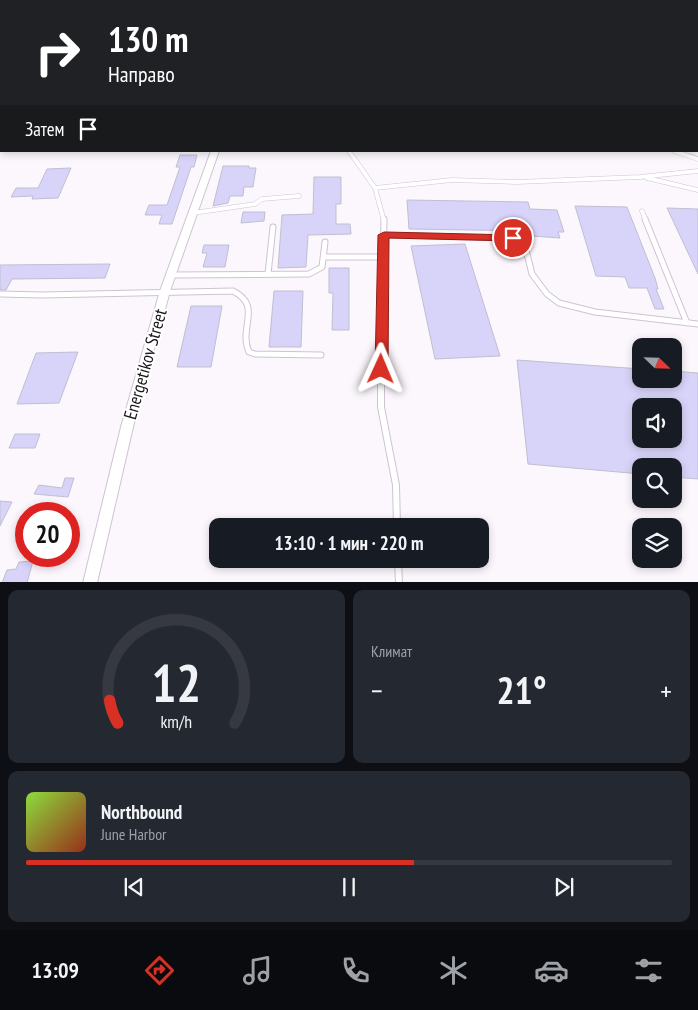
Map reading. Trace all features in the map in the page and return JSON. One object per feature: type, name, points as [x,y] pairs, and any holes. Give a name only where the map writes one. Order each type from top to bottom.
[{"type":"street","name":"Energetikov Street","points":[[90,582],[127,427],[165,291],[216,152]]},
{"type":"lane","points":[[350,152],[375,188],[384,217],[380,407],[396,485],[397,518]]},
{"type":"lane","points":[[677,152],[698,159]]},
{"type":"lane","points":[[375,188],[452,180],[517,182],[640,177],[698,171]]},
{"type":"lane","points":[[640,177],[698,190]]},
{"type":"lane","points":[[194,213],[213,212],[255,204],[262,199],[299,196]]},
{"type":"lane","points":[[642,212],[687,323]]},
{"type":"lane","points":[[268,274],[273,227]]},
{"type":"lane","points":[[384,235],[513,238],[524,242],[532,274],[547,294],[559,303],[595,312],[698,324]]},
{"type":"lane","points":[[171,275],[309,274],[322,267],[325,242]]},
{"type":"lane","points":[[324,257],[383,257]]},
{"type":"lane","points":[[0,294],[42,296],[165,291],[192,293],[233,291],[242,294],[247,300],[249,307],[246,344],[249,352],[255,354],[321,355]]},
{"type":"lane","points":[[398,568],[399,582]]},
{"type":"building","points":[[180,155],[197,155],[194,167],[191,167],[172,224],[159,224],[162,215],[145,215],[149,205],[167,205],[180,167],[176,167]]},
{"type":"building","points":[[223,166],[249,166],[249,168],[256,168],[253,187],[244,187],[243,196],[230,196],[228,203],[213,206]]},
{"type":"building","points":[[71,168],[58,198],[32,199],[33,196],[11,197],[16,188],[38,188],[47,169]]},
{"type":"building","points":[[314,177],[341,177],[341,204],[336,204],[336,224],[350,224],[351,234],[308,235],[306,267],[278,268],[282,215],[313,214]]},
{"type":"building","points":[[407,200],[528,202],[530,209],[557,210],[564,232],[558,232],[560,238],[532,236],[531,231],[409,229]]},
{"type":"building","points":[[575,206],[627,207],[655,278],[658,289],[656,289],[664,309],[655,309],[647,288],[629,288],[625,277],[596,276]]},
{"type":"building","points":[[667,208],[698,209],[698,274]]},
{"type":"building","points":[[243,212],[265,212],[264,221],[241,223]]},
{"type":"building","points":[[465,244],[500,356],[435,359],[411,246]]},
{"type":"building","points":[[204,245],[229,245],[225,267],[203,267],[207,253],[202,253]]},
{"type":"building","points":[[110,264],[105,278],[12,279],[6,290],[0,290],[0,265]]},
{"type":"building","points":[[329,268],[349,268],[349,330],[332,330],[333,293],[329,293]]},
{"type":"building","points":[[274,291],[303,291],[301,347],[269,347]]},
{"type":"building","points":[[191,306],[222,306],[211,367],[177,367]]},
{"type":"building","points":[[78,352],[59,403],[17,404],[36,353]]},
{"type":"building","points":[[517,360],[632,368],[632,388],[682,388],[682,372],[698,373],[698,479],[682,478],[682,458],[632,458],[632,473],[528,464]]},
{"type":"building","points":[[15,434],[40,434],[35,448],[9,448]]},
{"type":"building","points":[[65,478],[74,478],[68,497],[34,494],[39,485],[62,488]]},
{"type":"building","points":[[0,501],[12,502],[0,526]]},
{"type":"building","points":[[17,567],[31,567],[27,582],[2,582],[7,570],[16,569]]},
{"type":"route","points":[[381,369],[384,235],[513,238]]}]
